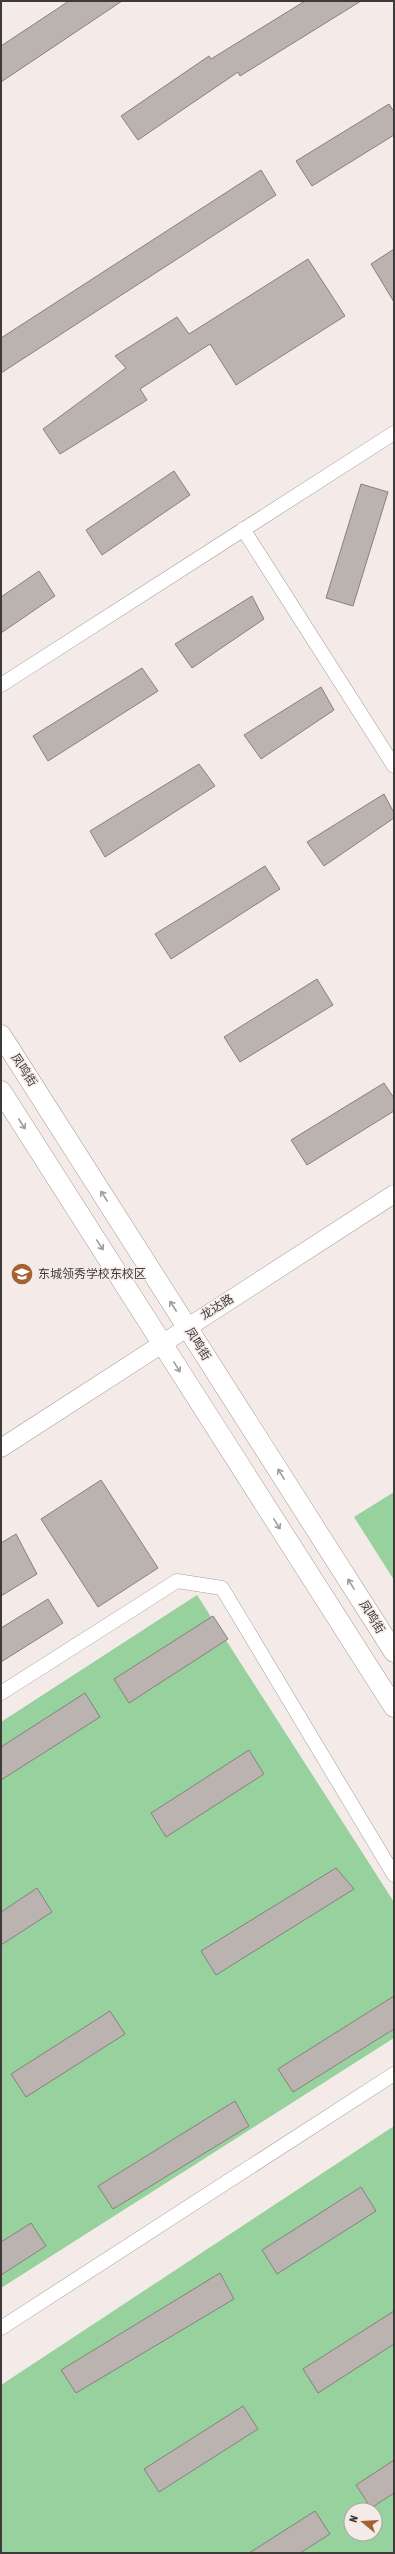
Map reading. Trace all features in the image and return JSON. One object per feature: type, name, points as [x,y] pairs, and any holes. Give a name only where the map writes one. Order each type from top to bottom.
[{"type":"main road","name":"凤鸣街","points":[[1,1035],[394,1652]]},
{"type":"main road","points":[[1,1091],[394,1707]]},
{"type":"street","points":[[1,685],[394,433]]},
{"type":"street","points":[[243,529],[393,758]]},
{"type":"street","name":"龙达路","points":[[1,1448],[187,1326],[394,1194]]},
{"type":"street","points":[[1,1693],[177,1581],[222,1588],[394,1875]]},
{"type":"street","points":[[1,2328],[394,2074]]},
{"type":"green space","points":[[394,1492],[394,1580],[354,1517]]},
{"type":"green space","points":[[197,1595],[394,1902],[394,2038],[1,2288],[1,1722]]},
{"type":"green space","points":[[394,2126],[394,2553],[1,2553],[1,2385]]},
{"type":"building","points":[[69,1],[122,1],[1,82],[1,46]]},
{"type":"building","points":[[305,1],[361,1],[240,76],[238,72],[138,140],[121,116],[209,56],[211,59]]},
{"type":"building","points":[[389,104],[394,112],[394,135],[312,186],[296,161]]},
{"type":"building","points":[[261,170],[276,195],[1,373],[1,338]]},
{"type":"building","points":[[394,249],[394,302],[371,264]]},
{"type":"building","points":[[308,259],[345,316],[236,385],[210,344],[140,389],[147,400],[60,454],[43,429],[126,368],[115,356],[177,317],[189,334]]},
{"type":"building","points":[[174,471],[190,495],[102,555],[86,530]]},
{"type":"building","points":[[361,484],[388,492],[353,606],[326,598]]},
{"type":"building","points":[[39,571],[55,596],[1,633],[1,597]]},
{"type":"building","points":[[252,596],[264,619],[192,668],[175,644]]},
{"type":"building","points":[[142,668],[158,691],[48,761],[33,736]]},
{"type":"building","points":[[321,687],[334,710],[261,759],[244,735]]},
{"type":"building","points":[[199,764],[215,786],[105,857],[90,831]]},
{"type":"building","points":[[384,794],[394,813],[394,818],[324,866],[307,842]]},
{"type":"building","points":[[265,866],[280,889],[171,959],[155,934]]},
{"type":"building","points":[[317,979],[333,1005],[240,1062],[224,1037]]},
{"type":"building","points":[[384,1083],[394,1098],[394,1111],[307,1165],[291,1140]]},
{"type":"building","points":[[101,1480],[158,1568],[98,1607],[41,1519]]},
{"type":"building","points":[[16,1534],[37,1574],[1,1596],[1,1543]]},
{"type":"building","points":[[48,1599],[63,1623],[1,1662],[1,1628]]},
{"type":"building","points":[[213,1616],[228,1639],[129,1703],[114,1679]]},
{"type":"building","points":[[85,1693],[100,1717],[1,1780],[1,1747]]},
{"type":"building","points":[[249,1750],[264,1774],[166,1837],[151,1813]]},
{"type":"building","points":[[336,1868],[354,1889],[216,1975],[201,1951]]},
{"type":"building","points":[[37,1888],[52,1912],[1,1945],[1,1912]]},
{"type":"building","points":[[394,1996],[394,2029],[293,2092],[278,2069]]},
{"type":"building","points":[[110,2011],[125,2034],[26,2097],[11,2074]]},
{"type":"building","points":[[235,2101],[249,2126],[113,2209],[98,2186]]},
{"type":"building","points":[[361,2187],[376,2211],[277,2274],[262,2250]]},
{"type":"building","points":[[31,2223],[46,2246],[1,2275],[1,2242]]},
{"type":"building","points":[[220,2273],[234,2299],[76,2393],[61,2370]]},
{"type":"building","points":[[394,2311],[394,2344],[318,2393],[303,2369]]},
{"type":"building","points":[[243,2406],[258,2429],[159,2492],[144,2469]]},
{"type":"building","points":[[394,2460],[394,2493],[380,2502],[367,2502],[356,2485]]},
{"type":"building","points":[[315,2511],[330,2534],[300,2553],[249,2553]]},
{"type":"place","name":"东城领秀学校东校区","points":[[22,1274]]}]
